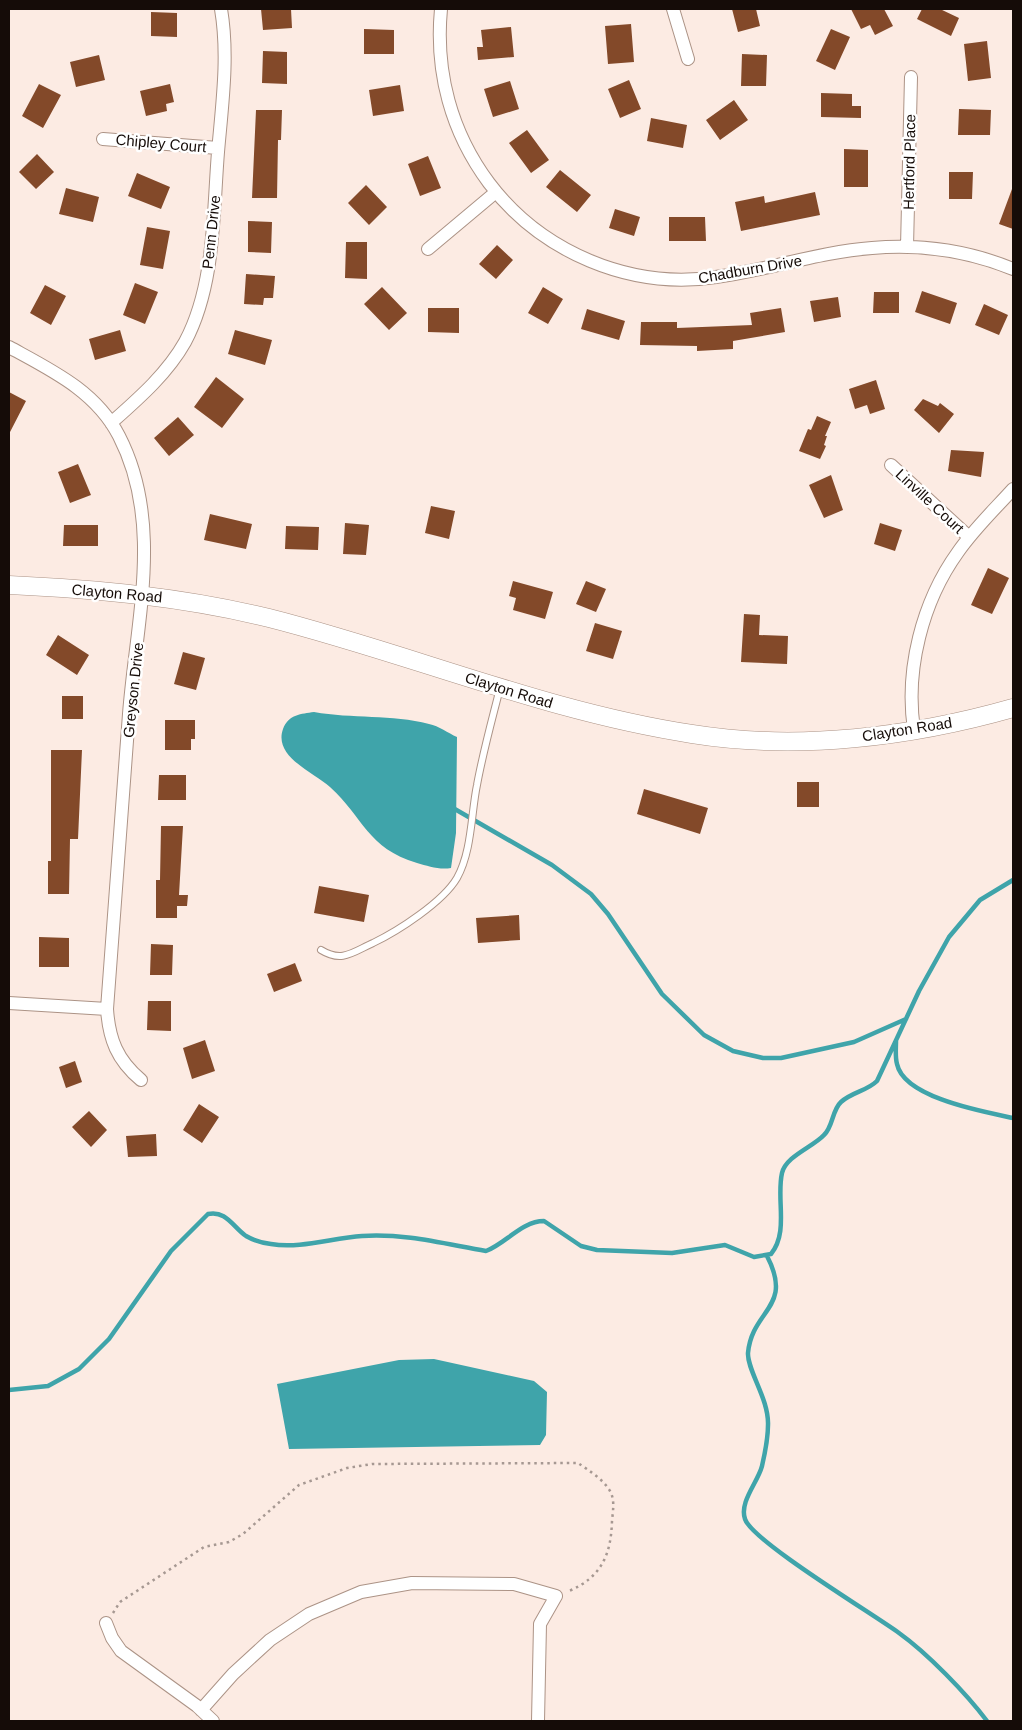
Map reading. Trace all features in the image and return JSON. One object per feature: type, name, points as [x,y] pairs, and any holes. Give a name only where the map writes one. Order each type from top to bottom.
[{"type":"street","name":"Penn Drive","points":[[111,423],[166,370],[185,341],[194,319],[208,259],[218,148],[225,56],[221,9]]},
{"type":"street","name":"Chadburn Drive","points":[[441,9],[439,47],[444,83],[452,113],[477,167],[517,215],[541,234],[566,250],[602,266],[654,278],[683,280],[716,278],[837,253],[872,248],[907,247],[943,250],[969,255],[1013,269]]},
{"type":"street","points":[[673,9],[688,59]]},
{"type":"street","name":"Hertford Place","points":[[907,247],[911,77]]},
{"type":"street","name":"Chipley Court","points":[[104,139],[218,148]]},
{"type":"street","points":[[428,250],[496,192]]},
{"type":"street","name":"Greyson Drive","points":[[9,347],[78,387],[97,404],[119,436],[135,474],[140,496],[144,553],[142,594],[130,698],[107,1009],[112,1044],[129,1070],[141,1080]]},
{"type":"street","name":"Linville Court","points":[[891,465],[969,537]]},
{"type":"street","points":[[914,730],[911,697],[913,668],[928,608],[940,581],[969,537],[1013,489]]},
{"type":"street","name":"Clayton Road","points":[[9,585],[142,594],[205,604],[267,618],[615,720],[693,735],[795,741],[854,738],[914,730],[1013,708]]},
{"type":"street","points":[[9,1003],[107,1009]]},
{"type":"street","points":[[201,1710],[233,1674],[270,1640],[309,1614],[361,1592],[412,1583],[514,1584],[556,1596],[540,1624],[538,1721]]},
{"type":"street","points":[[106,1623],[112,1638],[121,1651],[213,1721]]},
{"type":"lane","points":[[321,950],[331,956],[342,957],[381,939],[442,896],[457,878],[464,862],[477,784],[501,687]]},
{"type":"path","points":[[106,1623],[120,1602],[204,1547],[229,1542],[243,1534],[299,1485],[347,1468],[372,1464],[566,1461],[578,1463],[591,1472],[609,1489],[613,1500],[611,1546],[604,1562],[590,1578],[580,1586],[556,1596]]},
{"type":"water","points":[[314,712],[415,721],[436,726],[457,737],[456,833],[451,868],[438,868],[417,863],[400,857],[387,849],[376,841],[330,787],[290,756],[284,748],[282,739],[283,729],[292,718]]},
{"type":"water","points":[[434,1359],[534,1381],[547,1392],[546,1435],[540,1445],[289,1449],[277,1384],[399,1360]]},
{"type":"building","points":[[261,9],[291,9],[292,28],[263,30]]},
{"type":"building","points":[[732,9],[756,9],[760,26],[738,32]]},
{"type":"building","points":[[851,9],[884,9],[893,26],[875,35],[870,25],[861,29]]},
{"type":"building","points":[[922,9],[940,9],[959,18],[951,36],[917,19]]},
{"type":"building","points":[[151,12],[177,13],[177,37],[151,36]]},
{"type":"building","points":[[631,24],[634,62],[608,64],[605,26]]},
{"type":"building","points":[[511,27],[514,57],[478,60],[477,47],[483,47],[481,30]]},
{"type":"building","points":[[364,29],[394,30],[394,54],[364,54]]},
{"type":"building","points":[[831,29],[850,37],[835,70],[816,61]]},
{"type":"building","points":[[987,41],[991,78],[968,81],[964,44]]},
{"type":"building","points":[[263,51],[287,52],[287,84],[262,83]]},
{"type":"building","points":[[742,54],[767,55],[766,86],[741,86]]},
{"type":"building","points":[[99,55],[105,80],[76,87],[70,62]]},
{"type":"building","points":[[629,80],[641,109],[620,118],[608,89]]},
{"type":"building","points":[[510,81],[519,109],[493,117],[484,89]]},
{"type":"building","points":[[39,84],[61,95],[43,128],[22,116]]},
{"type":"building","points":[[170,84],[174,102],[166,104],[167,111],[146,116],[140,91]]},
{"type":"building","points":[[400,85],[404,111],[373,116],[369,90]]},
{"type":"building","points":[[821,93],[852,94],[852,106],[861,106],[861,118],[821,117]]},
{"type":"building","points":[[734,100],[748,120],[720,140],[706,120]]},
{"type":"building","points":[[959,109],[991,110],[990,135],[958,135]]},
{"type":"building","points":[[256,110],[282,110],[281,140],[278,140],[277,198],[252,198]]},
{"type":"building","points":[[651,118],[687,125],[683,148],[647,141]]},
{"type":"building","points":[[527,130],[549,160],[531,173],[509,143]]},
{"type":"building","points":[[844,149],[868,150],[868,187],[844,187]]},
{"type":"building","points":[[37,154],[54,172],[36,189],[19,172]]},
{"type":"building","points":[[428,156],[441,188],[420,196],[408,164]]},
{"type":"building","points":[[560,170],[591,195],[577,212],[546,187]]},
{"type":"building","points":[[949,172],[973,172],[972,199],[949,199]]},
{"type":"building","points":[[137,173],[170,187],[161,209],[128,196]]},
{"type":"building","points":[[366,185],[387,207],[369,225],[348,203]]},
{"type":"building","points":[[66,188],[99,197],[93,222],[59,214]]},
{"type":"building","points":[[1013,189],[1013,229],[999,224]]},
{"type":"building","points":[[815,192],[820,215],[741,231],[735,202],[764,196],[765,203]]},
{"type":"building","points":[[615,209],[640,217],[634,236],[609,228]]},
{"type":"building","points":[[669,217],[705,217],[706,241],[669,241]]},
{"type":"building","points":[[248,221],[272,222],[271,253],[248,252]]},
{"type":"building","points":[[147,227],[170,231],[163,269],[140,265]]},
{"type":"building","points":[[346,242],[367,242],[367,279],[345,278]]},
{"type":"building","points":[[497,245],[513,260],[496,279],[479,264]]},
{"type":"building","points":[[246,274],[275,276],[273,298],[264,298],[263,305],[244,304]]},
{"type":"building","points":[[135,283],[158,292],[145,324],[123,315]]},
{"type":"building","points":[[45,285],[66,296],[51,325],[30,313]]},
{"type":"building","points":[[382,287],[407,313],[389,330],[364,304]]},
{"type":"building","points":[[543,287],[563,299],[548,324],[528,313]]},
{"type":"building","points":[[922,291],[957,303],[950,324],[915,312]]},
{"type":"building","points":[[874,292],[899,292],[899,313],[873,313]]},
{"type":"building","points":[[838,297],[841,317],[814,322],[810,301]]},
{"type":"building","points":[[984,304],[1008,315],[999,335],[975,325]]},
{"type":"building","points":[[428,308],[459,308],[459,333],[428,332]]},
{"type":"building","points":[[781,308],[785,332],[733,341],[733,349],[697,351],[697,346],[640,345],[641,322],[677,322],[677,328],[752,325],[750,313]]},
{"type":"building","points":[[587,309],[625,321],[619,340],[581,329]]},
{"type":"building","points":[[120,330],[126,351],[95,360],[89,339]]},
{"type":"building","points":[[235,330],[272,340],[265,365],[228,354]]},
{"type":"building","points":[[216,377],[244,399],[222,428],[194,407]]},
{"type":"building","points":[[876,380],[885,409],[870,414],[867,405],[855,409],[849,389]]},
{"type":"building","points":[[9,392],[26,401],[9,434]]},
{"type":"building","points":[[923,399],[938,406],[940,403],[954,414],[939,433],[914,410]]},
{"type":"building","points":[[817,416],[831,422],[825,436],[827,436],[824,445],[826,446],[820,459],[799,451],[808,429],[811,430]]},
{"type":"building","points":[[178,417],[194,435],[169,456],[154,438]]},
{"type":"building","points":[[951,450],[984,452],[981,477],[948,471]]},
{"type":"building","points":[[78,464],[91,495],[70,503],[58,472]]},
{"type":"building","points":[[831,475],[843,510],[824,518],[809,485]]},
{"type":"building","points":[[431,506],[455,511],[449,539],[425,533]]},
{"type":"building","points":[[210,514],[252,524],[246,549],[204,540]]},
{"type":"building","points":[[345,523],[369,525],[366,555],[343,554]]},
{"type":"building","points":[[880,523],[902,530],[895,551],[874,544]]},
{"type":"building","points":[[64,525],[98,525],[98,546],[63,546]]},
{"type":"building","points":[[286,526],[319,527],[318,550],[285,549]]},
{"type":"building","points":[[988,568],[1009,578],[992,614],[971,605]]},
{"type":"building","points":[[513,581],[553,592],[545,619],[513,610],[516,598],[509,596]]},
{"type":"building","points":[[586,581],[606,589],[596,612],[576,604]]},
{"type":"building","points":[[744,614],[760,615],[759,635],[788,636],[787,664],[741,662]]},
{"type":"building","points":[[595,623],[622,631],[613,659],[586,651]]},
{"type":"building","points":[[58,635],[89,655],[77,675],[46,655]]},
{"type":"building","points":[[183,652],[205,658],[196,690],[174,684]]},
{"type":"building","points":[[62,696],[83,696],[83,719],[62,719]]},
{"type":"building","points":[[165,720],[195,720],[195,739],[191,739],[191,750],[165,750]]},
{"type":"building","points":[[51,750],[82,750],[78,839],[70,839],[69,894],[48,894],[48,861],[51,861]]},
{"type":"building","points":[[159,775],[186,775],[186,800],[158,800]]},
{"type":"building","points":[[797,782],[819,782],[819,807],[797,807]]},
{"type":"building","points":[[644,789],[708,808],[700,834],[637,814]]},
{"type":"building","points":[[161,826],[183,826],[179,895],[188,895],[187,906],[177,906],[177,918],[156,918],[156,880],[160,880]]},
{"type":"building","points":[[319,886],[369,895],[364,922],[314,913]]},
{"type":"building","points":[[519,915],[520,940],[478,943],[476,918]]},
{"type":"building","points":[[39,937],[69,938],[69,967],[39,967]]},
{"type":"building","points":[[151,944],[173,945],[172,975],[150,975]]},
{"type":"building","points":[[295,963],[302,981],[274,992],[267,974]]},
{"type":"building","points":[[148,1001],[171,1001],[171,1031],[147,1030]]},
{"type":"building","points":[[205,1040],[215,1071],[192,1079],[183,1048]]},
{"type":"building","points":[[75,1061],[82,1082],[66,1088],[59,1067]]},
{"type":"building","points":[[199,1104],[219,1117],[202,1143],[183,1130]]},
{"type":"building","points":[[89,1111],[107,1130],[91,1147],[72,1127]]},
{"type":"building","points":[[156,1134],[157,1156],[128,1157],[126,1136]]},
{"type":"waterway","points":[[453,808],[552,865],[591,894],[608,914],[662,994],[704,1035],[733,1051],[763,1058],[781,1058],[854,1042],[906,1019]]},
{"type":"waterway","points":[[9,1390],[48,1386],[79,1369],[109,1339],[171,1251],[208,1214],[220,1214],[252,1239],[264,1243],[282,1245],[378,1235],[424,1240],[486,1251],[528,1225],[544,1221],[581,1246],[597,1250],[672,1253],[725,1245],[754,1257],[771,1254],[776,1245],[781,1226],[781,1183],[785,1167],[794,1157],[827,1132],[836,1109],[841,1102],[877,1081],[919,991],[949,937],[980,900],[1013,880]]},
{"type":"waterway","points":[[896,1041],[897,1064],[903,1076],[914,1086],[947,1102],[1013,1118]]},
{"type":"waterway","points":[[767,1256],[774,1273],[776,1287],[774,1298],[756,1327],[751,1338],[748,1353],[751,1368],[765,1405],[768,1425],[762,1466],[747,1499],[744,1512],[745,1519],[768,1543],[790,1560],[899,1633],[922,1651],[946,1674],[987,1721]]}]
